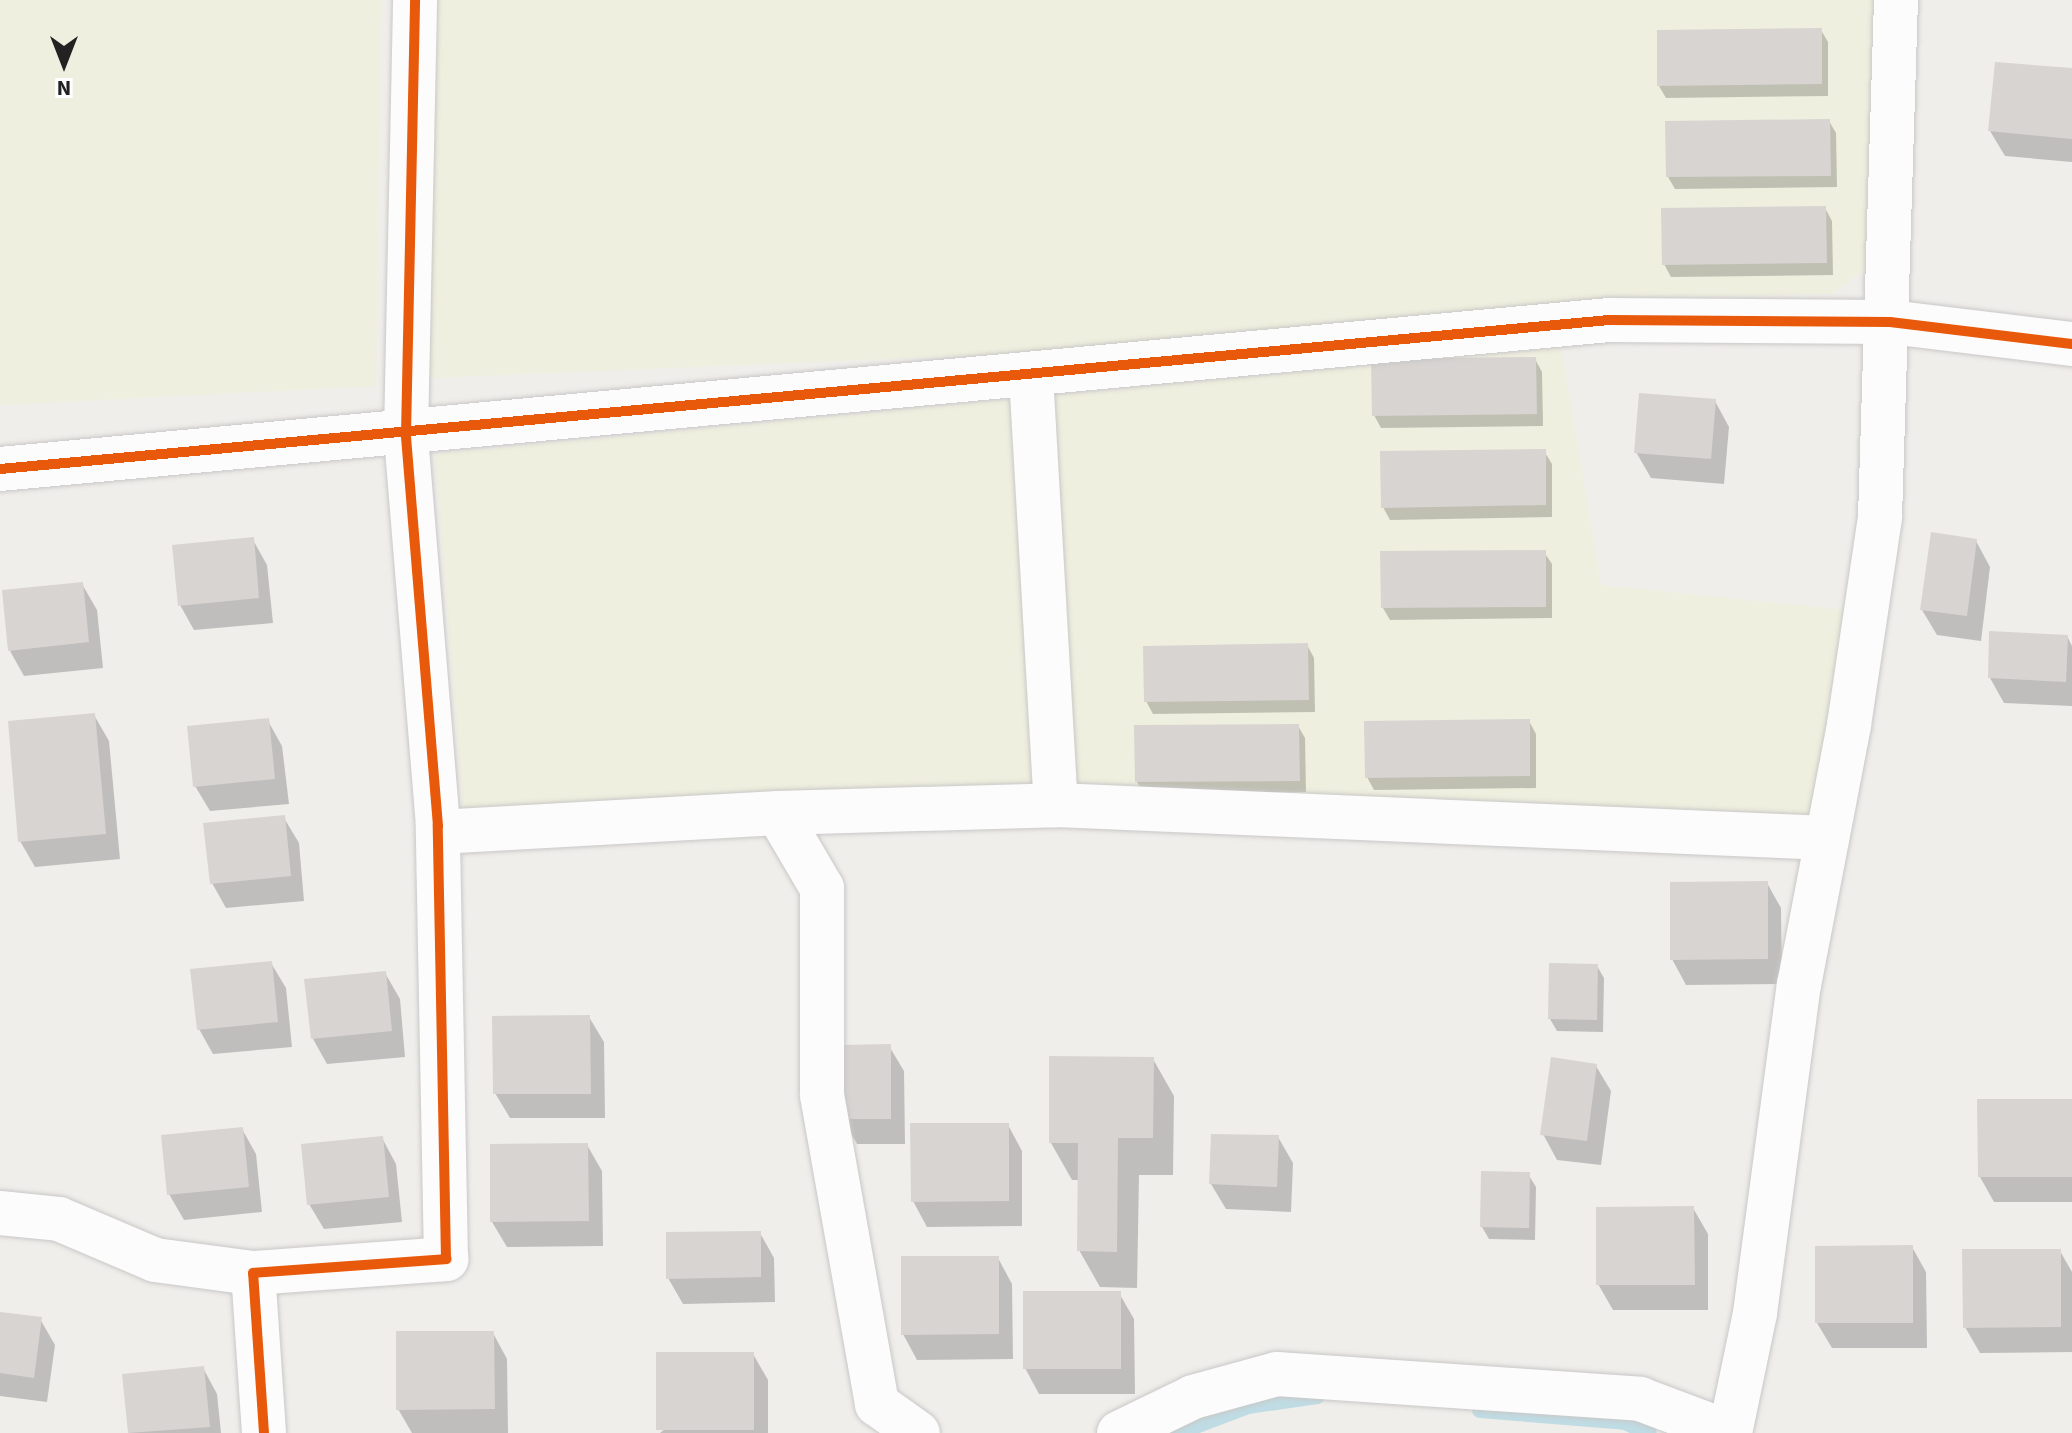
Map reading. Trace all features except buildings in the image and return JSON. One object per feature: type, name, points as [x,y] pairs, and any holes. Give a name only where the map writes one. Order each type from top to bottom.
[{"type":"street","points":[[0,1213],[59,1219],[155,1260],[253,1273],[446,1259],[438,832],[406,434],[415,0]]},
{"type":"street","points":[[1119,1433],[1193,1397],[1277,1374],[1640,1399],[1730,1433],[1755,1313],[1799,985],[1827,838],[1880,517],[1890,322],[1896,0]]},
{"type":"street","points":[[0,469],[406,434],[1610,320],[1890,322],[2072,344]]},
{"type":"street","points":[[1031,375],[1056,805]]},
{"type":"street","points":[[438,832],[778,813],[1056,805],[1827,838]]},
{"type":"street","points":[[778,813],[822,888],[822,1095],[877,1404],[918,1433]]},
{"type":"street","points":[[253,1273],[264,1433]]},
{"type":"green space","points":[[0,0],[381,0],[376,386],[0,405]]},
{"type":"green space","points":[[423,0],[1880,0],[1878,259],[1832,294],[1609,298],[1035,353],[429,378]]},
{"type":"green space","points":[[1561,347],[1601,585],[1866,612],[1822,859],[778,813],[463,812],[435,454]]},
{"type":"waterway","points":[[1177,1433],[1248,1406],[1317,1396]]},
{"type":"waterway","points":[[1480,1410],[1625,1422],[1649,1433]]},
{"type":"cycle path","points":[[264,1433],[253,1273],[446,1259],[438,826],[406,434],[415,0]]},
{"type":"cycle path","points":[[0,469],[1610,320],[1890,322],[2072,344]]}]
